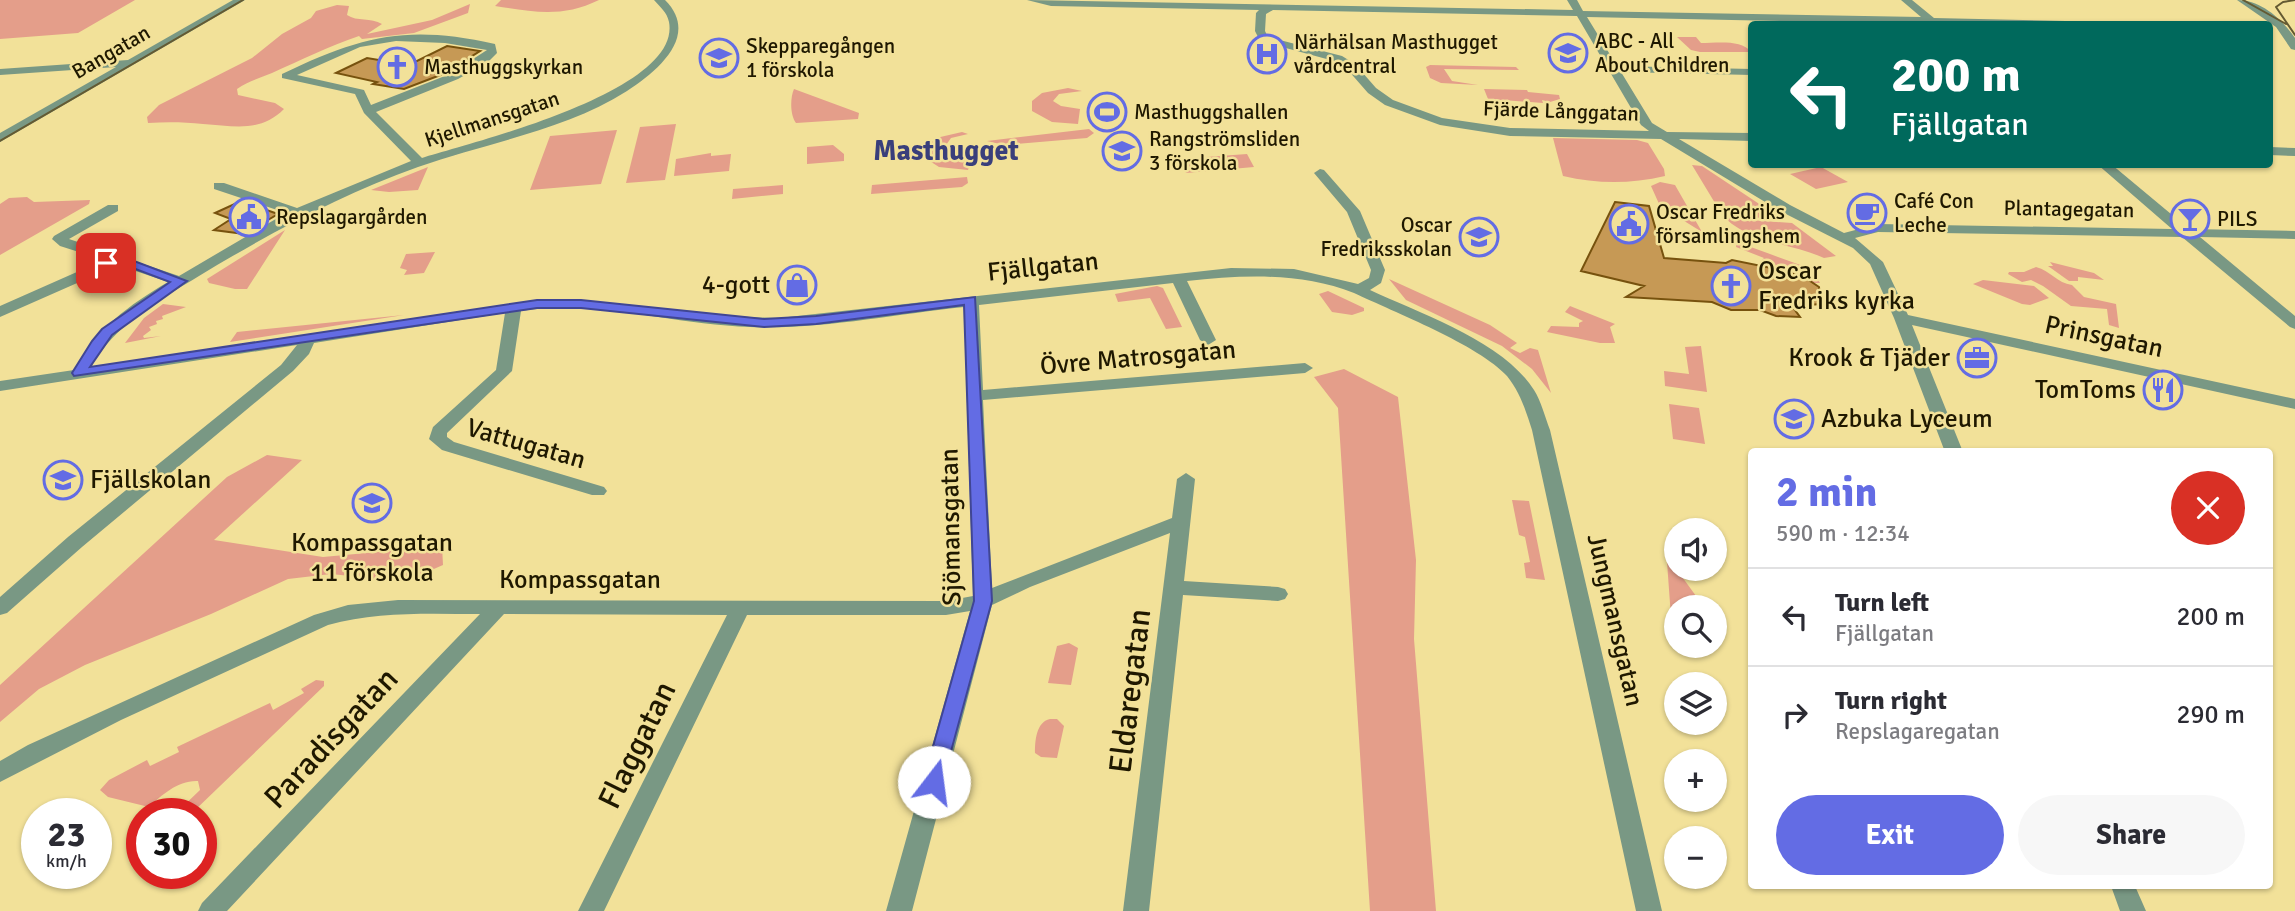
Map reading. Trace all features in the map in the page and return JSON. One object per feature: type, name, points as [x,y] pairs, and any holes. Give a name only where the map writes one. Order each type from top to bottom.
[{"type":"street","name":"Bangatan","points":[[0,138],[240,0]]},
{"type":"street","name":"Kjellmansgatan","points":[[80,373],[99,341],[131,313],[180,281],[298,213],[419,162],[540,126],[595,104],[630,84],[656,64],[671,42],[675,23],[666,5],[659,0]]},
{"type":"street","points":[[1032,0],[1051,3],[1248,3],[1272,7],[1898,21]]},
{"type":"street","points":[[1572,0],[1643,121],[1785,208],[1844,237],[1876,262],[1902,318],[1952,448]]},
{"type":"street","points":[[1906,0],[1932,21]]},
{"type":"street","points":[[2242,0],[2291,27]]},
{"type":"street","points":[[2254,0],[2291,27],[2295,47]]},
{"type":"street","name":"Fjärde Långgatan","points":[[1272,7],[1261,13],[1261,32],[1264,39],[1345,62],[1377,95],[1409,111],[1501,131],[1748,137]]},
{"type":"street","points":[[2273,28],[2291,27]]},
{"type":"street","points":[[368,111],[473,68],[489,56],[493,48],[462,43],[380,39],[357,44],[286,76],[356,90],[368,111],[419,162]]},
{"type":"street","points":[[0,72],[131,62]]},
{"type":"street","points":[[1613,69],[1748,72]]},
{"type":"street","points":[[2273,151],[2295,152]]},
{"type":"street","points":[[2108,168],[2295,324]]},
{"type":"street","points":[[1320,173],[1353,211],[1378,270],[1376,280],[1359,290]]},
{"type":"street","points":[[219,186],[298,213]]},
{"type":"street","points":[[113,208],[59,239],[180,281]]},
{"type":"street","name":"Plantagegatan","points":[[1844,237],[1878,228],[2295,235]]},
{"type":"street","points":[[0,312],[117,260]]},
{"type":"street","name":"Fjällgatan","points":[[0,386],[514,306],[581,304],[726,321],[779,323],[1178,276],[1273,271],[1319,278],[1359,290],[1493,356]]},
{"type":"street","points":[[1178,276],[1208,340]]},
{"type":"street","name":"Sjömansgatan","points":[[899,911],[983,601],[971,300]]},
{"type":"street","name":"Vattugatan","points":[[514,306],[508,361],[504,370],[439,431],[438,439],[448,446],[598,491]]},
{"type":"street","name":"Prinsgatan","points":[[1902,318],[2295,404]]},
{"type":"street","points":[[0,608],[75,542],[287,368],[303,351],[308,338]]},
{"type":"street","name":"Jungmansgatan","points":[[1493,356],[1511,371],[1527,392],[1541,430],[1649,911]]},
{"type":"street","name":"Övre Matrosgatan","points":[[975,396],[1306,368]]},
{"type":"street","name":"Eldaregatan","points":[[1136,911],[1186,479]]},
{"type":"street","name":"Kompassgatan","points":[[0,772],[36,751],[113,714],[321,621],[375,608],[946,608],[983,601],[1023,582],[1181,522]]},
{"type":"street","points":[[1174,587],[1278,594]]},
{"type":"street","name":"Flaggatan","points":[[591,911],[740,608]]},
{"type":"street","name":"Paradisgatan","points":[[211,911],[497,609]]},
{"type":"street","points":[[2124,889],[2133,911]]},
{"type":"shaded area","points":[[0,0],[135,0],[78,33],[0,39]]},
{"type":"shaded area","points":[[501,0],[599,0],[586,6],[548,12],[495,6]]},
{"type":"shaded area","points":[[470,4],[468,13],[414,33],[362,39],[359,36],[237,89],[238,95],[275,103],[284,109],[266,122],[246,126],[148,123],[147,117],[159,105],[252,58],[282,34],[311,18],[316,11],[337,5],[349,6],[347,15],[382,24],[367,34],[432,20]]},
{"type":"shaded area","points":[[1677,37],[1696,37],[1701,43],[1735,43],[1747,48],[1748,52],[1700,52],[1691,50]]},
{"type":"shaded area","points":[[1426,67],[1516,67],[1519,70],[1444,69],[1452,81],[1478,85],[1441,83],[1430,78]]},
{"type":"shaded area","points":[[1068,88],[1082,91],[1059,94],[1053,101],[1061,106],[1080,109],[1078,124],[1052,122],[1032,111],[1032,101],[1042,93]]},
{"type":"shaded area","points":[[794,89],[859,113],[858,119],[796,123],[791,106]]},
{"type":"shaded area","points":[[1484,89],[1527,90],[1559,95],[1560,99],[1550,102],[1542,100],[1543,103],[1488,99]]},
{"type":"shaded area","points":[[676,124],[665,180],[626,183],[640,127]]},
{"type":"shaded area","points":[[1089,129],[1094,133],[1087,138],[1004,145],[987,141]]},
{"type":"shaded area","points":[[617,130],[601,184],[530,190],[550,136]]},
{"type":"shaded area","points":[[962,132],[968,134],[951,138],[946,145],[950,150],[974,154],[968,170],[939,167],[925,158],[923,151],[936,138]]},
{"type":"shaded area","points":[[1553,138],[1637,140],[1648,143],[1664,169],[1665,176],[1614,182],[1563,176]]},
{"type":"shaded area","points":[[833,145],[844,154],[844,161],[807,164],[807,147]]},
{"type":"shaded area","points":[[711,153],[711,156],[731,154],[729,171],[674,176],[676,159]]},
{"type":"shaded area","points":[[1247,154],[1254,167],[1186,173],[1179,159]]},
{"type":"shaded area","points":[[1692,165],[1702,166],[1782,219],[1747,217],[1718,208]]},
{"type":"shaded area","points":[[428,167],[418,190],[371,190]]},
{"type":"shaded area","points":[[1823,168],[1848,182],[1816,189],[1790,174]]},
{"type":"shaded area","points":[[967,177],[968,183],[962,187],[871,194],[872,185]]},
{"type":"shaded area","points":[[1660,182],[1675,185],[1702,232],[1660,206],[1651,186]]},
{"type":"shaded area","points":[[783,185],[783,194],[732,199],[733,189]]},
{"type":"shaded area","points":[[27,197],[34,202],[90,200],[89,204],[0,255],[0,204],[9,198]]},
{"type":"shaded area","points":[[1720,212],[1749,220],[1792,223],[1836,256],[1824,258],[1754,236],[1729,222]]},
{"type":"shaded area","points":[[285,230],[247,289],[209,283],[207,279]]},
{"type":"shaded area","points":[[1737,242],[1803,266],[1813,272],[1820,283],[1764,266],[1761,261],[1764,258],[1736,247]]},
{"type":"shaded area","points":[[435,252],[424,273],[404,275],[407,270],[400,268],[406,254]]},
{"type":"shaded area","points":[[2050,262],[2094,273],[2104,280],[2078,277],[2078,281],[2069,281],[2048,266],[2053,266]]},
{"type":"shaded area","points":[[2036,267],[2072,285],[2084,297],[2116,304],[2119,328],[2109,325],[2107,309],[2071,306],[2043,286],[2031,280],[2022,282],[2008,274]]},
{"type":"shaded area","points":[[1389,279],[1490,325],[1517,343],[1510,348],[1520,353],[1530,348],[1538,350],[1551,393],[1532,369],[1502,346],[1406,300]]},
{"type":"shaded area","points":[[1983,280],[2034,286],[2049,298],[2030,305],[2022,304],[1973,284]]},
{"type":"shaded area","points":[[1157,286],[1163,288],[1182,327],[1166,329],[1150,298],[1118,302],[1115,294]]},
{"type":"shaded area","points":[[1328,291],[1364,308],[1364,311],[1352,315],[1332,312],[1319,294]]},
{"type":"shaded area","points":[[163,304],[186,307],[162,316],[163,319],[156,321],[157,324],[149,327],[151,330],[143,336],[161,336],[125,343],[144,318]]},
{"type":"shaded area","points":[[1570,306],[1615,324],[1610,327],[1615,343],[1600,343],[1547,332],[1551,326],[1579,327],[1579,323],[1583,321],[1565,312]]},
{"type":"shaded area","points":[[404,315],[230,342],[237,332]]},
{"type":"shaded area","points":[[1701,346],[1707,392],[1665,386],[1664,371],[1689,374],[1685,347]]},
{"type":"shaded area","points":[[1344,369],[1398,397],[1416,560],[1414,639],[1436,911],[1370,911],[1338,408],[1314,377]]},
{"type":"shaded area","points":[[1669,404],[1699,408],[1705,444],[1673,439]]},
{"type":"shaded area","points":[[267,455],[302,460],[214,540],[323,557],[442,546],[443,565],[420,575],[379,579],[331,574],[288,579],[211,614],[85,665],[39,689],[0,722],[0,685],[227,477]]},
{"type":"shaded area","points":[[1512,500],[1529,501],[1545,580],[1526,578],[1524,563],[1530,562],[1525,537],[1519,535]]},
{"type":"shaded area","points":[[1668,581],[1685,581],[1695,595],[1669,595]]},
{"type":"shaded area","points":[[1069,643],[1078,648],[1071,685],[1048,683],[1057,646]]},
{"type":"shaded area","points":[[316,680],[324,681],[324,686],[208,798],[192,798],[200,790],[198,781],[177,786],[159,798],[126,798],[126,801],[108,797],[100,790],[109,780],[147,760],[150,766],[179,752],[177,747],[270,703],[273,710],[304,693],[301,689]]},
{"type":"shaded area","points":[[1050,719],[1057,719],[1064,726],[1057,758],[1041,757],[1035,753],[1039,728]]},
{"type":"building","name":"Masthuggskyrkan","points":[[447,46],[480,51],[443,74],[404,89],[373,84],[377,82],[336,73],[367,58],[409,65]]},
{"type":"building","name":"Repslagargården","points":[[241,201],[278,214],[244,234],[214,230],[231,219],[215,213]]},
{"type":"building","points":[[1615,202],[1649,206],[1664,258],[1726,263],[1732,260],[1786,271],[1804,277],[1819,287],[1821,304],[1792,306],[1800,317],[1776,316],[1760,310],[1731,310],[1712,302],[1626,297],[1644,286],[1581,271]]},
{"type":"tram line","points":[[0,141],[243,0]]},
{"type":"tram line","points":[[2243,0],[2286,24]]},
{"type":"tram line","points":[[2295,0],[2283,2],[2276,7],[2295,35]]},
{"type":"place","name":"ABC - All About Children","points":[[1568,53]]},
{"type":"place","name":"Närhälsan Masthugget vårdcentral","points":[[1267,54]]},
{"type":"place","name":"Skepparegången 1 förskola","points":[[719,58]]},
{"type":"place","name":"Masthuggskyrkan","points":[[397,67]]},
{"type":"place","name":"Masthuggshallen","points":[[1107,112]]},
{"type":"place","name":"Rangströmsliden 3 förskola","points":[[1122,151]]},
{"type":"place","name":"Café Con Leche","points":[[1867,213]]},
{"type":"place","name":"Repslagargården","points":[[249,217]]},
{"type":"place","name":"PILS","points":[[2190,219]]},
{"type":"place","name":"Oscar Fredriks församlingshem","points":[[1629,224]]},
{"type":"place","name":"Oscar Fredriksskolan","points":[[1479,237]]},
{"type":"place","name":"4-gott","points":[[797,285]]},
{"type":"place","name":"Oscar Fredriks kyrka","points":[[1731,286]]},
{"type":"place","name":"Krook & Tjäder","points":[[1977,358]]},
{"type":"place","name":"TomToms","points":[[2163,390]]},
{"type":"place","name":"Azbuka Lyceum","points":[[1794,419]]},
{"type":"place","name":"Fjällskolan","points":[[63,480]]},
{"type":"place","name":"Kompassgatan 11 förskola","points":[[372,503]]},
{"type":"district","name":"Masthugget","points":[[946,151]]},
{"type":"route","points":[[106,263],[126,261],[180,281],[107,332],[80,373],[474,311],[537,304],[581,304],[726,321],[779,323],[971,300],[983,601],[934,782]]}]
